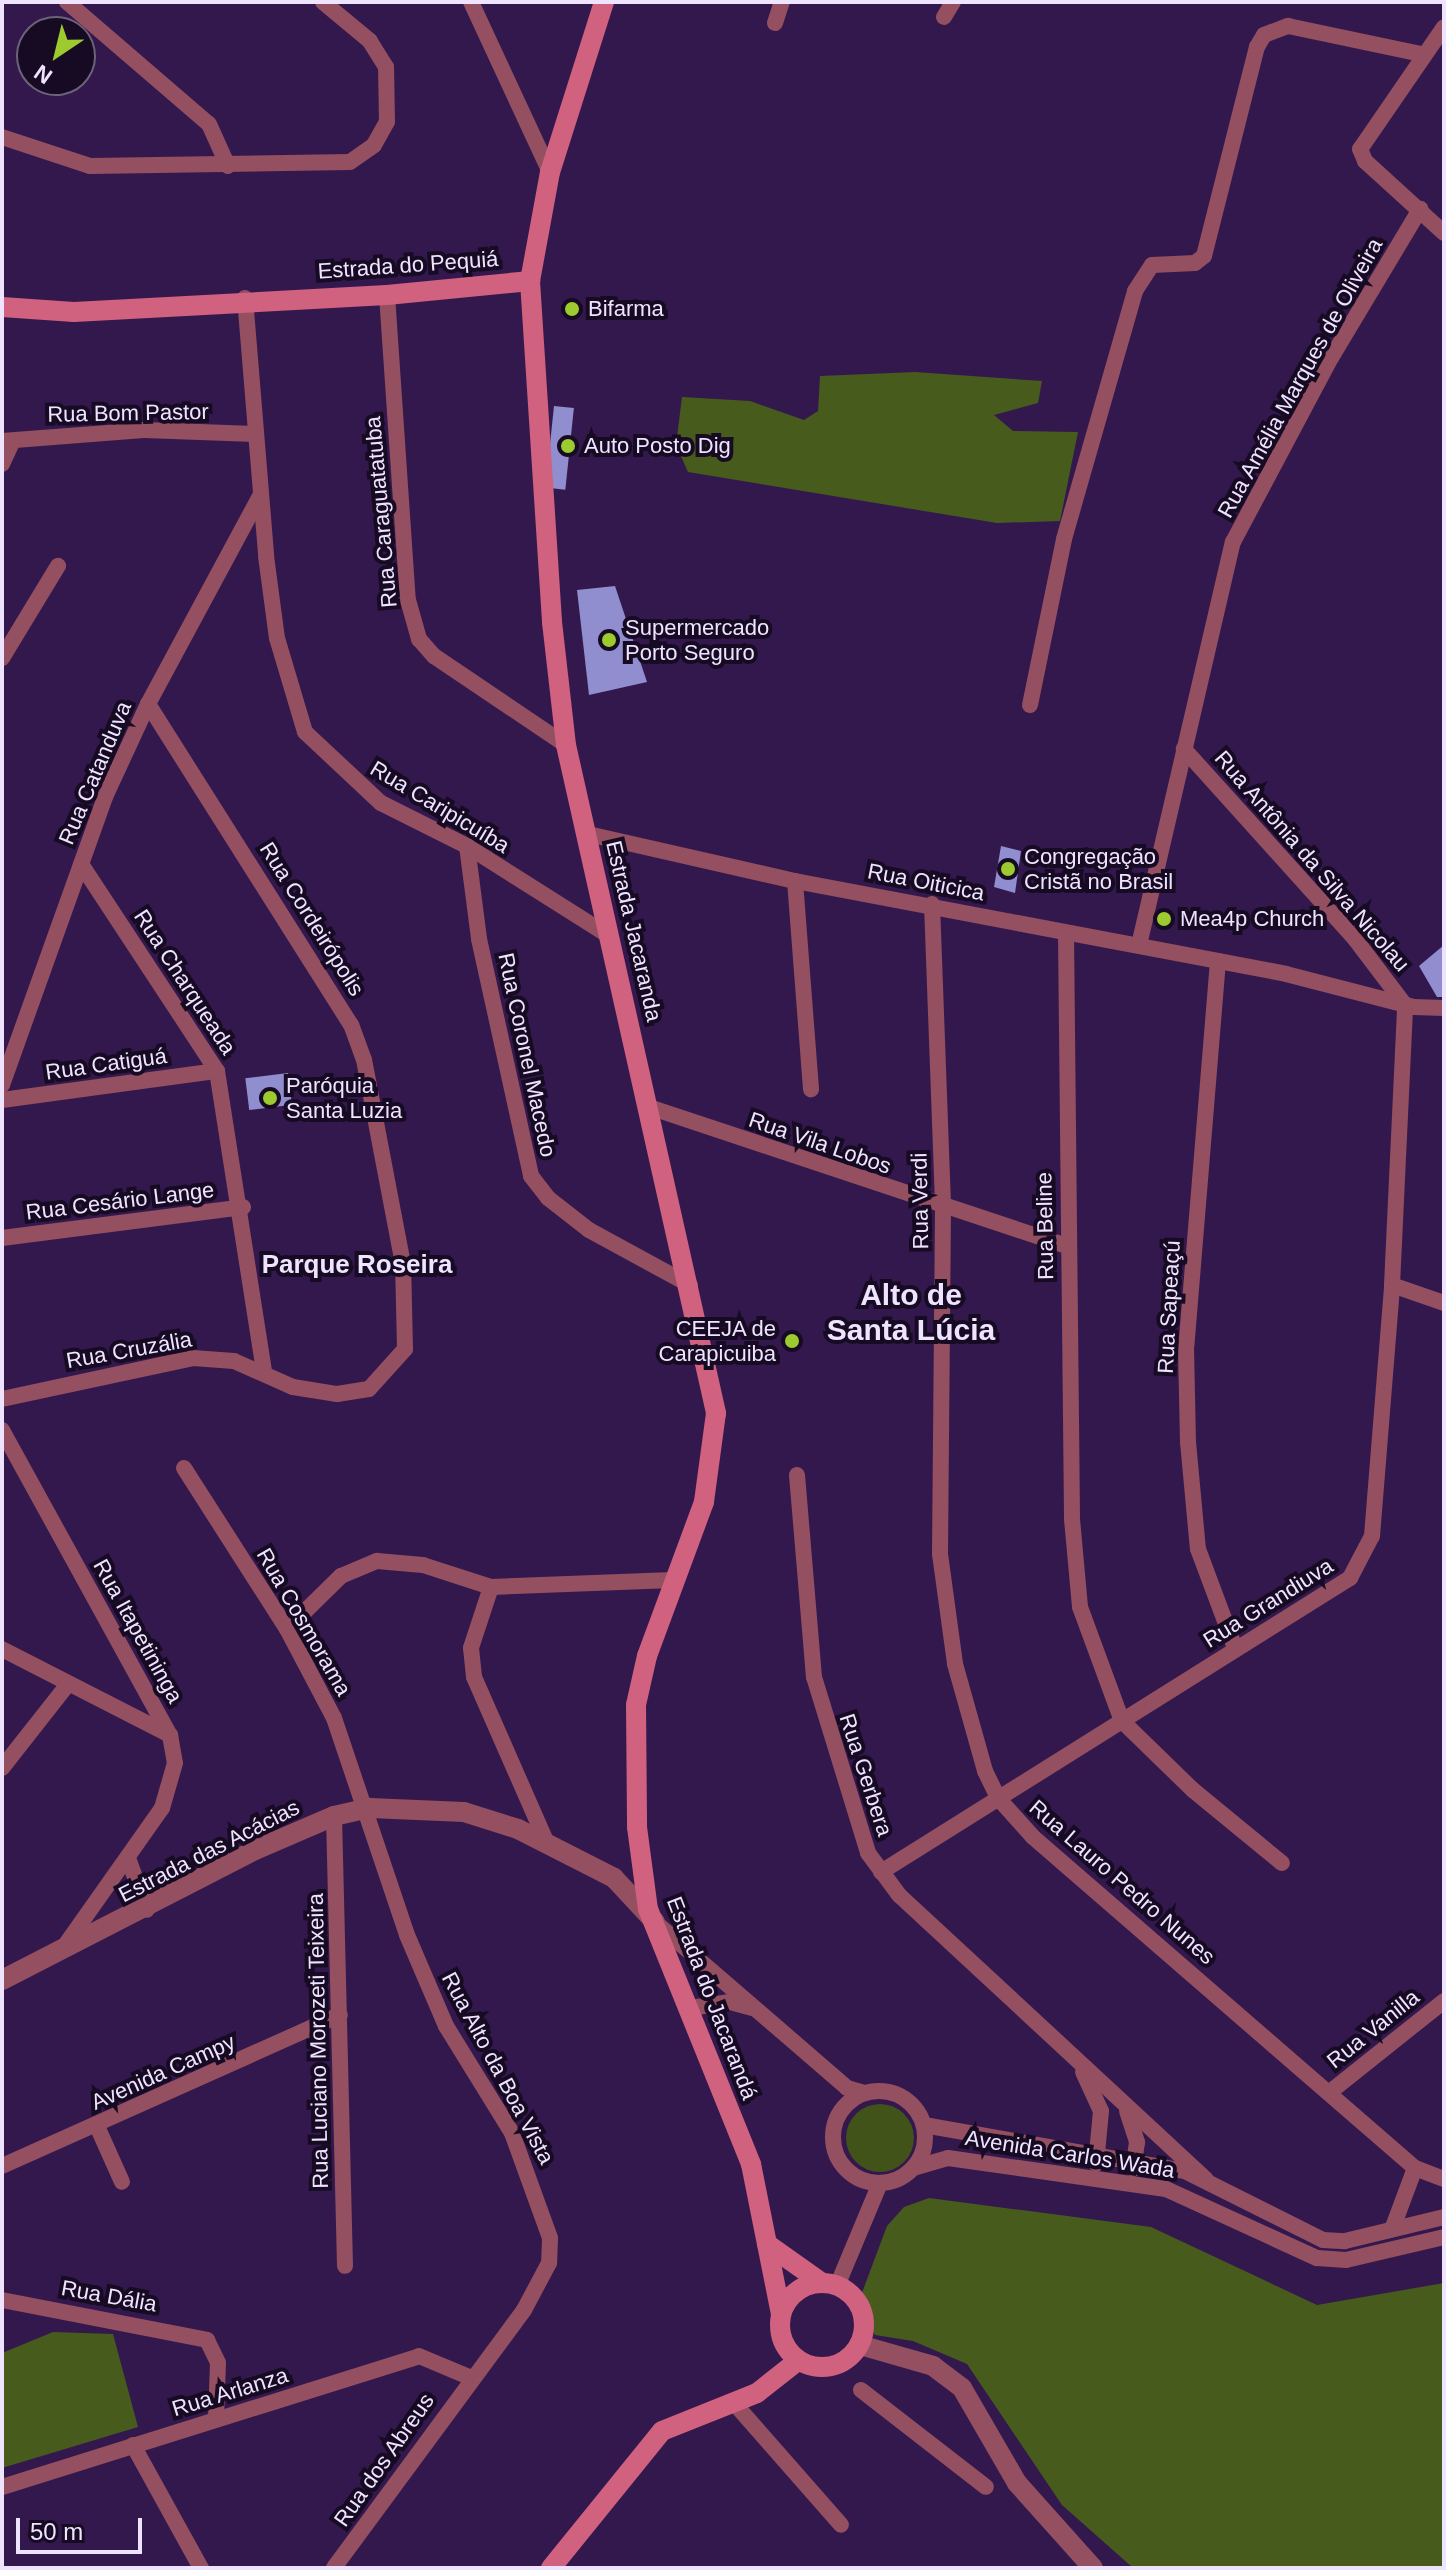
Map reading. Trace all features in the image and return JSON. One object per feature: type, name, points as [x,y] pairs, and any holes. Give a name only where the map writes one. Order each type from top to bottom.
[{"type":"main road","name":"Estrada do Pequiá","points":[[2,307],[74,312],[245,298],[387,295],[530,281],[550,172],[604,2]]},
{"type":"main road","name":"Estrada Jacaranda","points":[[530,281],[566,745],[608,935],[652,1108],[690,1285],[716,1440],[704,1502],[673,1580]]},
{"type":"main road","name":"Estrada do Jacarandá","points":[[673,1580],[636,1705],[637,1827],[655,1922],[751,2164],[781,2314]]},
{"type":"main road","points":[[767,2244],[830,2284],[864,2317],[860,2345],[833,2366],[799,2360],[784,2340],[781,2314],[796,2292],[830,2284]]},
{"type":"main road","points":[[551,2568],[662,2431],[734,2403],[799,2360]]},
{"type":"street","points":[[67,2],[209,124],[228,166]]},
{"type":"street","points":[[2,137],[90,166],[329,165],[364,155],[387,122],[386,67],[370,41],[323,2]]},
{"type":"street","points":[[471,2],[550,172]]},
{"type":"street","points":[[775,23],[782,2]]},
{"type":"street","points":[[1030,705],[1053,581],[1135,291],[1152,265],[1195,263],[1206,246],[1248,66],[1264,35],[1275,28],[1305,27],[1421,54]]},
{"type":"street","points":[[1444,27],[1421,54],[1360,149],[1365,161],[1444,233]]},
{"type":"street","name":"Rua Amélia Marques de Oliveira","points":[[1139,945],[1233,542],[1331,358],[1420,209]]},
{"type":"street","name":"Rua Caraguatatuba","points":[[387,295],[408,600],[419,639],[434,656],[566,745]]},
{"type":"street","name":"Rua Caripicuíba","points":[[245,298],[255,434],[277,638],[305,732],[381,803],[467,846],[608,935]]},
{"type":"street","name":"Rua Bom Pastor","points":[[8,440],[144,430],[255,434]]},
{"type":"street","points":[[2,464],[8,440]]},
{"type":"street","name":"Rua Catanduva","points":[[2,1085],[81,864],[148,704],[262,492]]},
{"type":"street","points":[[2,658],[58,566]]},
{"type":"street","name":"Rua Cordeirópolis","points":[[148,704],[344,1008],[364,1060],[399,1238],[406,1338],[387,1374],[369,1389],[337,1394],[293,1387],[264,1370]]},
{"type":"street","name":"Rua Antônia da Silva Nicolau","points":[[1184,749],[1355,939],[1405,1005]]},
{"type":"street","name":"Rua Oiticica","points":[[588,834],[795,881],[932,904],[1218,961],[1405,1005],[1444,1008]]},
{"type":"street","name":"Rua Coronel Macedo","points":[[467,846],[479,939],[531,1176],[548,1198],[589,1230],[690,1285]]},
{"type":"street","name":"Rua Charqueada","points":[[81,864],[217,1071],[243,1207],[264,1370]]},
{"type":"street","points":[[795,881],[811,1089]]},
{"type":"street","name":"Rua Verdi","points":[[932,904],[943,1209],[939,1497]]},
{"type":"street","name":"Rua Beline","points":[[1066,933],[1066,1246],[1072,1519],[1080,1607],[1122,1721]]},
{"type":"street","name":"Rua Sapeaçú","points":[[1218,961],[1187,1395],[1198,1549],[1235,1648]]},
{"type":"street","name":"Rua Grandiuva","points":[[881,1872],[1350,1578],[1364,1560],[1372,1536],[1392,1285],[1405,1005]]},
{"type":"street","name":"Rua Catiguá","points":[[2,1100],[217,1071]]},
{"type":"street","name":"Rua Vila Lobos","points":[[652,1108],[943,1209],[1066,1246]]},
{"type":"street","name":"Rua Cesário Lange","points":[[2,1238],[243,1207]]},
{"type":"street","points":[[1392,1285],[1444,1303]]},
{"type":"street","name":"Rua Cruzália","points":[[2,1399],[193,1358],[264,1370]]},
{"type":"street","name":"Rua Itapetininga","points":[[2,1430],[170,1735],[175,1763],[170,1790],[128,1858],[63,1950]]},
{"type":"street","name":"Rua Cosmorama","points":[[184,1468],[287,1629],[334,1718],[370,1808]]},
{"type":"street","name":"Rua Gerbera","points":[[797,1475],[814,1677],[851,1810],[881,1872],[1070,2055],[1206,2179]]},
{"type":"street","name":"Rua Lauro Pedro Nunes","points":[[939,1497],[944,1602],[952,1648],[967,1714],[998,1798],[1033,1837],[1415,2168],[1444,2178]]},
{"type":"street","points":[[287,1629],[341,1576],[377,1561],[423,1565],[491,1587],[673,1580]]},
{"type":"street","points":[[491,1587],[471,1648],[474,1677],[547,1843]]},
{"type":"street","points":[[2,1649],[170,1735]]},
{"type":"street","points":[[2,1768],[68,1684]]},
{"type":"street","points":[[1122,1721],[1204,1800],[1282,1863]]},
{"type":"street","name":"Estrada das Acácias","points":[[2,1980],[147,1910],[255,1850],[334,1816],[370,1808],[464,1812],[547,1843],[614,1878],[655,1922]]},
{"type":"street","name":"Rua Alto da Boa Vista","points":[[370,1808],[413,1948],[446,2026],[512,2133],[550,2238],[549,2263],[524,2310],[469,2377]]},
{"type":"street","name":"Rua Luciano Morozeti Teixeira","points":[[334,1816],[345,2266]]},
{"type":"street","points":[[128,1858],[147,1910]]},
{"type":"street","points":[[655,1922],[847,2088],[907,2101],[924,2125],[924,2148],[913,2168],[880,2183],[830,2284]]},
{"type":"street","name":"Rua Vanilla","points":[[1330,2092],[1444,2001]]},
{"type":"street","points":[[691,2008],[730,2002],[758,2010]]},
{"type":"street","name":"Avenida Campy","points":[[6,2160],[97,2126],[340,2015]]},
{"type":"street","name":"Rua Gerbera","points":[[1070,2055],[1098,2099],[1095,2178]]},
{"type":"street","points":[[864,2093],[841,2110],[835,2152],[852,2175],[880,2183]]},
{"type":"street","name":"Rua Gerbera","points":[[1120,2100],[1135,2125],[1135,2161],[1129,2182]]},
{"type":"street","name":"Avenida Carlos Wada","points":[[924,2125],[1135,2161],[1206,2179],[1323,2240],[1345,2241],[1444,2217]]},
{"type":"street","points":[[97,2126],[122,2182]]},
{"type":"street","name":"Avenida Carlos Wada","points":[[913,2168],[948,2158],[1129,2182],[1182,2193],[1317,2258],[1346,2260],[1444,2237]]},
{"type":"street","points":[[1393,2227],[1415,2168]]},
{"type":"street","name":"Rua Dália","points":[[2,2300],[207,2340],[218,2363],[216,2418]]},
{"type":"street","points":[[860,2345],[933,2366],[962,2388],[1017,2483],[1093,2568]]},
{"type":"street","name":"Rua Arlanza","points":[[2,2487],[419,2356],[469,2377]]},
{"type":"street","name":"Rua dos Abreus","points":[[334,2568],[469,2377]]},
{"type":"street","points":[[861,2390],[986,2487]]},
{"type":"street","points":[[734,2403],[841,2525]]},
{"type":"street","points":[[133,2445],[201,2568]]},
{"type":"green space","points":[[915,372],[1042,381],[1038,403],[994,415],[1013,431],[1078,432],[1060,521],[997,523],[688,472],[676,445],[682,397],[750,401],[804,420],[818,411],[820,376]]},
{"type":"green space","points":[[873,2104],[887,2104],[899,2109],[909,2119],[914,2138],[909,2157],[899,2167],[887,2172],[873,2172],[861,2167],[851,2157],[846,2145],[846,2131],[851,2119],[861,2109]]},
{"type":"green space","points":[[929,2198],[1151,2227],[1317,2305],[1444,2283],[1444,2568],[1132,2567],[1062,2505],[967,2364],[913,2341],[875,2335],[857,2306],[887,2226],[904,2207]]},
{"type":"green space","points":[[53,2332],[113,2334],[138,2427],[2,2468],[2,2353]]},
{"type":"building","name":"Auto Posto Dig","points":[[554,406],[574,408],[565,490],[545,488]]},
{"type":"building","name":"Supermercado Porto Seguro","points":[[615,586],[647,682],[589,695],[577,590]]},
{"type":"building","name":"Congregação Cristã no Brasil","points":[[1001,846],[1021,851],[1015,893],[994,887]]},
{"type":"building","points":[[1444,945],[1444,997],[1437,997],[1419,966]]},
{"type":"building","name":"Paróquia Santa Luzia","points":[[288,1073],[292,1105],[249,1110],[245,1078]]},
{"type":"place","name":"Bifarma","points":[[572,309]]},
{"type":"place","name":"Auto Posto Dig","points":[[568,446]]},
{"type":"place","name":"Supermercado Porto Seguro","points":[[609,640]]},
{"type":"place","name":"Congregação Cristã no Brasil","points":[[1008,869]]},
{"type":"place","name":"Mea4p Church","points":[[1164,919]]},
{"type":"place","name":"Paróquia Santa Luzia","points":[[270,1098]]},
{"type":"place","name":"CEEJA de Carapicuiba","points":[[792,1341]]},
{"type":"district","name":"Parque Roseira","points":[[357,1265]]},
{"type":"district","name":"Alto de Santa Lúcia","points":[[911,1312]]}]
